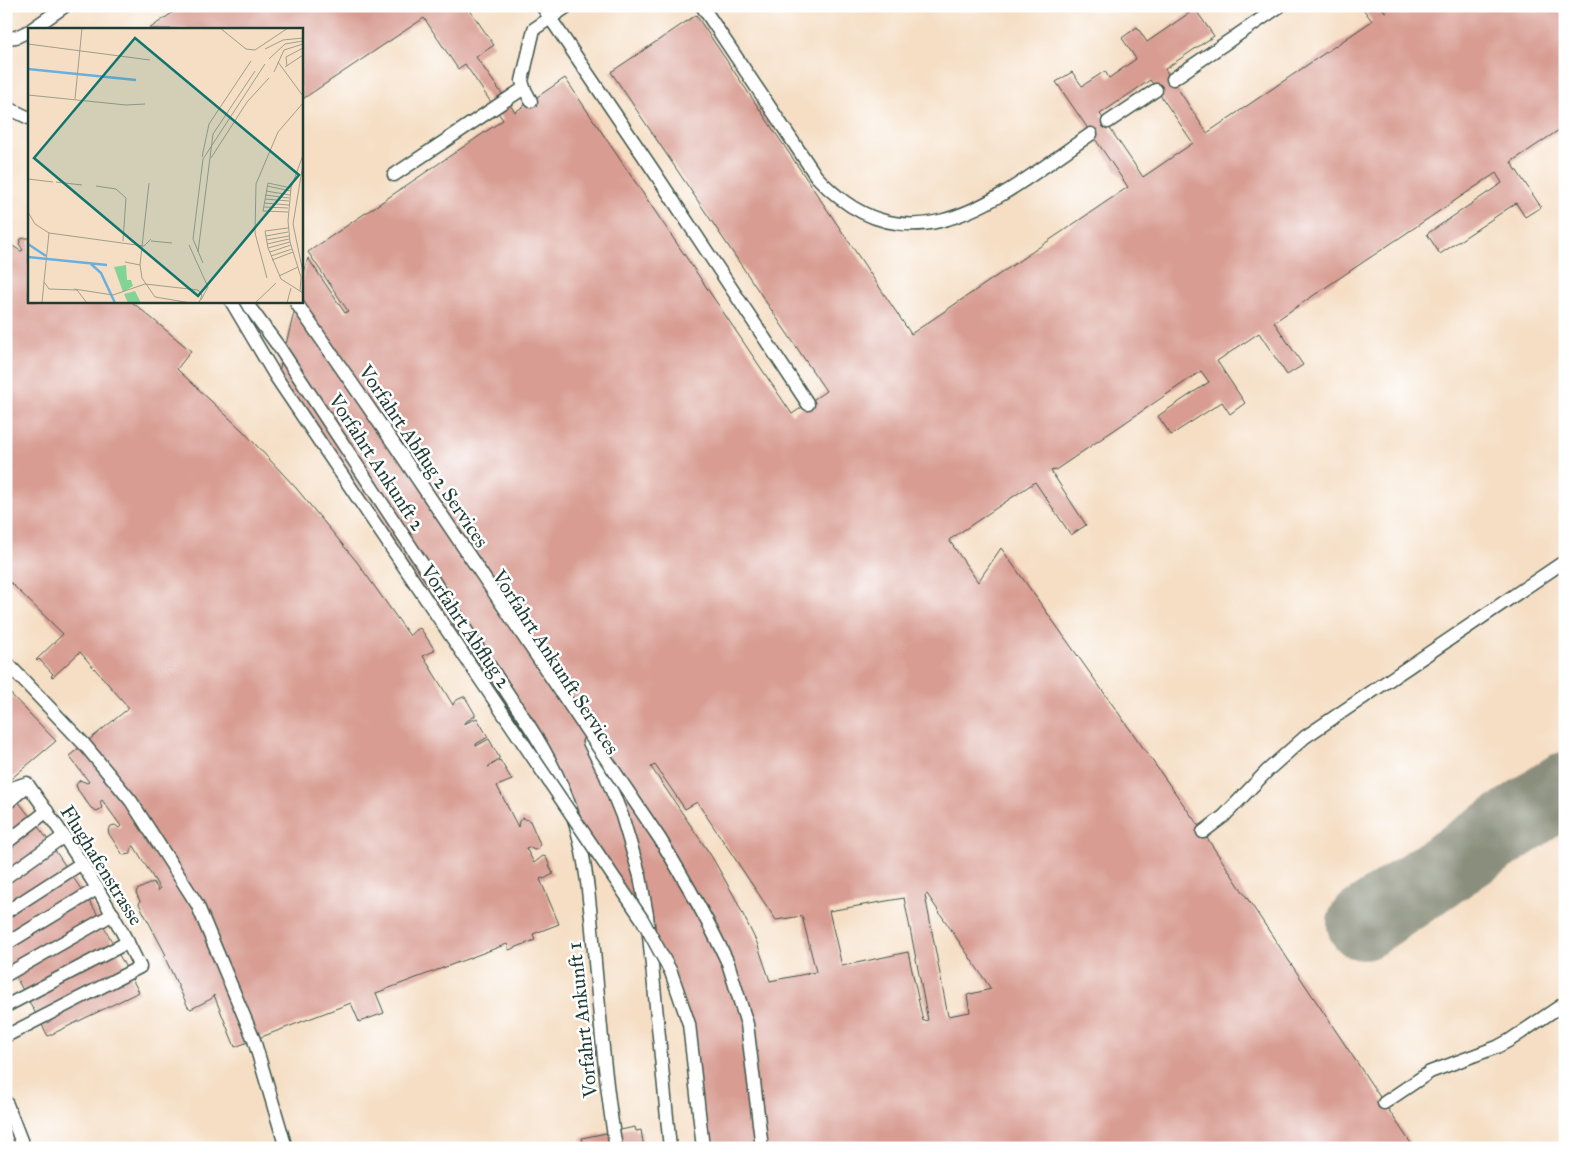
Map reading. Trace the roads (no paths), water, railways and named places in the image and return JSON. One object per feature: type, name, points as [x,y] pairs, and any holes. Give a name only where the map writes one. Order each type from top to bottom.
[{"type":"lane","points":[[33,28],[65,6]]},
{"type":"lane","points":[[542,6],[808,404]]},
{"type":"lane","points":[[531,101],[524,88],[522,75],[534,29],[568,6]]},
{"type":"lane","points":[[702,6],[816,176],[830,192],[847,204],[865,214],[882,220],[901,224],[921,224],[942,222],[961,216],[1003,193],[1091,134]]},
{"type":"lane","points":[[1173,79],[1280,6]]},
{"type":"lane","points":[[6,38],[16,37],[28,31]]},
{"type":"lane","points":[[394,175],[524,88]]},
{"type":"lane","points":[[1108,122],[1156,90]]},
{"type":"lane","points":[[6,107],[28,118]]},
{"type":"lane","name":"Vorfahrt Abflug 2","points":[[232,302],[276,376],[642,919],[671,972],[689,1024],[703,1148]]},
{"type":"lane","name":"Vorfahrt Ankunft 2","points":[[246,302],[287,359],[542,747],[560,782],[574,818],[583,853],[588,888]]},
{"type":"lane","name":"Vorfahrt Abflug 2 Services","points":[[297,302],[660,839],[688,884],[712,928],[728,963],[747,1024],[762,1148]]},
{"type":"lane","name":"Vorfahrt Ankunft Services","points":[[297,302],[566,704],[582,729],[606,776],[629,836],[644,896],[670,1148]]},
{"type":"lane","points":[[1203,832],[1224,816],[1268,770],[1305,736],[1565,561]]},
{"type":"lane","points":[[6,662],[84,744],[131,801],[197,904],[254,1040],[286,1148]]},
{"type":"lane","points":[[6,790],[26,783],[28,785]]},
{"type":"lane","points":[[6,804],[28,785]]},
{"type":"lane","name":"Flughafenstrasse","points":[[6,1036],[140,967],[113,914],[82,862],[28,785]]},
{"type":"lane","points":[[6,843],[47,811]]},
{"type":"lane","points":[[6,877],[64,836]]},
{"type":"lane","points":[[6,912],[82,862]]},
{"type":"lane","points":[[6,944],[98,888]]},
{"type":"lane","name":"Vorfahrt Ankunft 1","points":[[588,888],[608,1103],[616,1148]]},
{"type":"lane","points":[[6,975],[113,914]]},
{"type":"lane","points":[[6,1006],[128,942]]},
{"type":"lane","points":[[1384,1103],[1430,1072],[1497,1047],[1510,1040],[1565,1003]]},
{"type":"lane","points":[[6,1102],[24,1148]]}]
